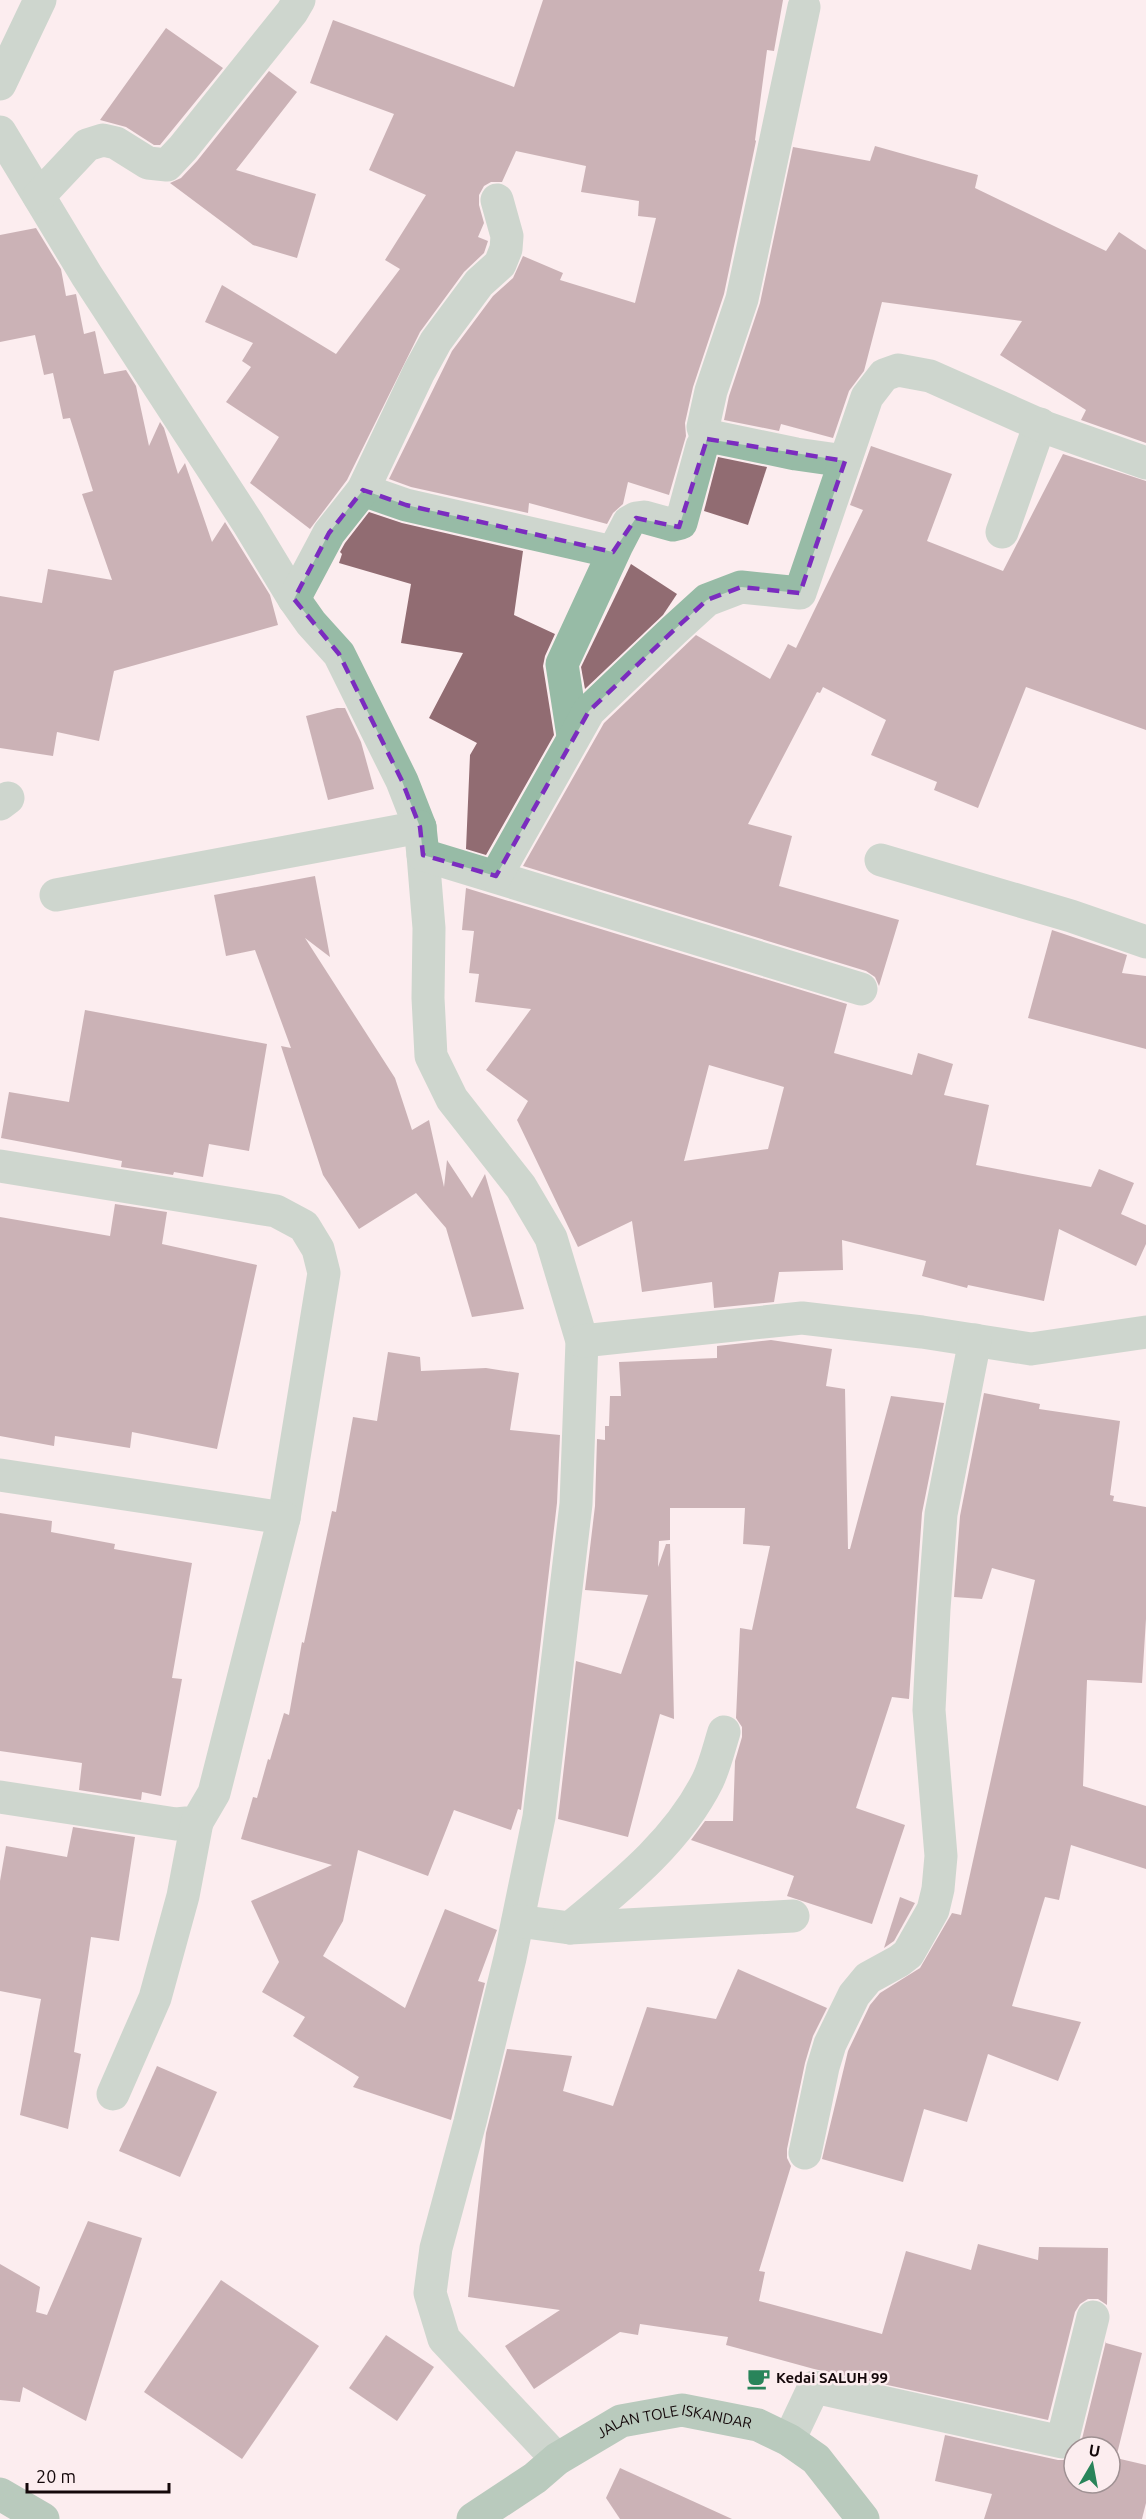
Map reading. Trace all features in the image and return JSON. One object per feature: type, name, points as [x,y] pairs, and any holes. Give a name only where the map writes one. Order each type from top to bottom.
[{"type":"main road","name":"JALAN TOLE ISKANDAR","points":[[473,2519],[535,2478],[557,2459],[621,2421],[682,2410],[758,2425],[789,2440],[816,2459],[863,2519]]},
{"type":"main road","points":[[0,2494],[43,2519]]},
{"type":"street","points":[[0,84],[40,0]]},
{"type":"street","points":[[39,196],[87,145],[103,140],[116,142],[148,163],[167,165],[191,139],[292,12],[299,0]]},
{"type":"street","points":[[707,438],[703,427],[711,391],[742,299],[804,7]]},
{"type":"street","points":[[0,132],[87,276],[248,523],[294,599],[311,623],[339,654],[402,781],[422,841],[429,928],[428,998],[431,1056],[452,1099],[521,1187],[551,1238],[582,1341],[576,1504],[539,1817],[518,1922],[470,2121],[436,2248],[430,2293],[444,2339],[557,2459]]},
{"type":"street","points":[[294,599],[329,533],[363,490],[436,341],[479,282],[500,264],[506,249],[507,236],[497,200]]},
{"type":"street","points":[[496,876],[589,711],[707,600],[741,587],[800,593],[867,397],[884,375],[898,370],[930,376],[1040,424],[1146,463]]},
{"type":"street","points":[[1002,532],[1040,424]]},
{"type":"street","points":[[573,736],[562,664],[629,522],[644,517],[673,525],[681,523],[702,446],[707,438],[714,437],[796,454],[846,461]]},
{"type":"street","points":[[363,490],[406,505],[613,552]]},
{"type":"street","points":[[56,895],[422,841],[496,876],[861,989]]},
{"type":"street","points":[[881,860],[1071,916],[1146,942]]},
{"type":"street","points":[[0,1166],[276,1211],[304,1226],[318,1249],[324,1273],[284,1518],[214,1793],[197,1822],[183,1896],[155,1998],[113,2094]]},
{"type":"street","points":[[582,1341],[802,1317],[1031,1349],[1146,1332]]},
{"type":"street","points":[[805,2153],[830,2044],[854,1995],[868,1978],[899,1962],[908,1954],[933,1910],[938,1889],[941,1856],[929,1710],[934,1609],[941,1514],[975,1340]]},
{"type":"street","points":[[0,1475],[284,1518]]},
{"type":"street","points":[[570,1928],[634,1876],[680,1824],[708,1779],[724,1732]]},
{"type":"street","points":[[0,1797],[176,1824],[197,1822]]},
{"type":"street","points":[[518,1922],[570,1928],[793,1916]]},
{"type":"street","points":[[789,2440],[814,2386],[1062,2442],[1094,2317]]},
{"type":"highlighted area","points":[[707,439],[845,461],[800,593],[741,587],[707,600],[674,630],[589,711],[496,876],[423,855],[420,827],[402,781],[339,654],[294,599],[329,533],[363,490],[406,505],[613,552],[636,518],[679,527]]},
{"type":"building","points":[[543,0],[783,0],[774,51],[767,50],[756,141],[724,294],[693,387],[685,423],[686,436],[669,495],[628,482],[623,504],[613,513],[607,524],[529,503],[528,513],[411,487],[389,479],[452,351],[493,296],[513,278],[523,256],[563,273],[560,280],[635,303],[656,218],[638,216],[639,201],[581,192],[586,166],[516,151],[502,182],[491,182],[484,186],[479,195],[484,223],[478,237],[488,241],[484,253],[464,272],[420,332],[347,480],[310,529],[250,483],[279,437],[226,402],[251,367],[242,361],[253,343],[205,322],[222,285],[336,354],[400,269],[385,260],[426,195],[369,170],[394,114],[310,83],[333,20],[514,87]]},
{"type":"building","points":[[166,28],[223,68],[160,145],[154,145],[126,127],[100,120]]},
{"type":"building","points":[[269,71],[297,92],[236,170],[316,194],[297,258],[253,245],[170,183],[181,178],[197,161]]},
{"type":"building","points":[[875,146],[978,175],[975,188],[1106,251],[1119,232],[1146,250],[1146,443],[1081,420],[1086,410],[1000,355],[1022,321],[882,302],[864,371],[849,391],[833,438],[781,424],[779,431],[724,420],[729,396],[760,303],[793,147],[870,161]]},
{"type":"building","points":[[36,228],[61,269],[66,296],[76,294],[84,334],[95,331],[104,374],[126,370],[136,386],[149,446],[160,422],[164,428],[178,474],[185,463],[212,542],[225,522],[270,595],[278,625],[114,671],[99,741],[57,732],[53,756],[0,748],[0,596],[42,603],[48,569],[112,580],[82,494],[93,491],[70,418],[63,419],[53,373],[44,375],[35,335],[0,342],[0,235]]},
{"type":"building","points":[[871,446],[952,474],[927,541],[1003,571],[1063,454],[1146,481],[1146,730],[1026,687],[978,808],[934,790],[937,782],[871,755],[886,720],[823,687],[820,693],[817,692],[748,824],[792,836],[779,886],[899,920],[879,986],[875,977],[866,971],[523,866],[604,723],[696,635],[770,679],[788,644],[796,648],[863,510],[850,505]]},
{"type":"building","points":[[718,457],[767,467],[748,525],[704,511]]},
{"type":"building","points":[[369,512],[402,523],[523,551],[514,615],[555,634],[543,666],[554,735],[486,855],[466,849],[470,755],[477,743],[429,718],[463,653],[401,643],[411,584],[339,563],[342,554],[340,552],[345,543]]},
{"type":"building","points":[[631,564],[677,594],[663,615],[585,689],[581,667]]},
{"type":"building","points":[[345,708],[361,742],[374,789],[328,800],[306,716]]},
{"type":"building","points":[[315,876],[330,957],[305,938],[395,1078],[412,1130],[429,1120],[444,1187],[447,1160],[472,1198],[485,1174],[524,1309],[472,1317],[446,1228],[416,1193],[359,1229],[323,1175],[281,1046],[291,1048],[255,950],[226,956],[214,895]]},
{"type":"building","points":[[466,888],[847,1004],[834,1053],[912,1075],[918,1053],[953,1064],[944,1095],[989,1105],[976,1165],[1091,1187],[1099,1169],[1134,1183],[1121,1214],[1146,1225],[1146,1244],[1136,1266],[1059,1229],[1044,1301],[968,1285],[967,1288],[922,1276],[926,1261],[842,1240],[843,1270],[779,1272],[774,1302],[714,1308],[712,1282],[642,1292],[632,1221],[578,1247],[517,1120],[528,1101],[486,1070],[531,1009],[475,1002],[479,974],[469,973],[474,931],[462,930]],"holes":[[[709,1065],[784,1087],[768,1149],[684,1161]]]},
{"type":"building","points":[[1052,930],[1127,955],[1122,973],[1146,976],[1146,1049],[1028,1018]]},
{"type":"building","points":[[85,1010],[267,1044],[249,1151],[209,1144],[203,1177],[121,1167],[122,1161],[1,1138],[9,1092],[69,1102]]},
{"type":"building","points":[[115,1204],[167,1212],[162,1244],[257,1265],[217,1449],[132,1432],[130,1448],[55,1436],[54,1446],[0,1436],[0,1217],[110,1236]]},
{"type":"building","points":[[771,1340],[832,1349],[826,1386],[845,1389],[848,1549],[850,1549],[891,1396],[944,1403],[922,1513],[909,1699],[892,1697],[856,1808],[905,1825],[872,1924],[787,1896],[794,1876],[691,1840],[705,1821],[733,1821],[735,1761],[742,1737],[742,1727],[736,1718],[740,1628],[752,1630],[770,1546],[743,1544],[745,1508],[670,1508],[670,1540],[659,1541],[658,1567],[666,1544],[670,1544],[674,1719],[660,1714],[628,1837],[558,1819],[576,1661],[621,1674],[648,1595],[585,1590],[595,1506],[597,1439],[605,1440],[605,1426],[609,1426],[610,1396],[621,1396],[619,1362],[717,1358],[717,1346]]},
{"type":"building","points":[[388,1352],[420,1357],[421,1371],[486,1368],[519,1373],[510,1430],[560,1435],[557,1503],[521,1810],[518,1809],[511,1830],[454,1810],[428,1876],[358,1850],[343,1921],[323,1956],[405,2008],[445,1909],[497,1930],[478,1981],[485,1983],[451,2120],[353,2087],[359,2077],[293,2036],[305,2017],[262,1992],[279,1962],[251,1901],[332,1865],[241,1839],[253,1797],[257,1798],[284,1713],[289,1715],[302,1642],[304,1643],[332,1511],[336,1512],[353,1417],[377,1421]]},
{"type":"building","points":[[984,1393],[1040,1404],[1039,1409],[1120,1421],[1110,1495],[1114,1496],[1113,1501],[1146,1507],[1146,1619],[1142,1683],[1087,1680],[1083,1786],[1146,1806],[1146,1869],[1071,1845],[1059,1900],[1045,1897],[1012,2006],[1081,2022],[1058,2081],[988,2054],[967,2122],[924,2109],[903,2182],[822,2159],[848,2051],[870,2005],[880,1993],[920,1968],[952,1913],[961,1915],[1035,1580],[992,1568],[982,1599],[954,1597],[960,1516]]},
{"type":"building","points":[[0,1513],[52,1521],[51,1532],[115,1544],[114,1549],[192,1563],[172,1678],[182,1679],[161,1796],[142,1792],[141,1800],[79,1790],[82,1763],[0,1751]]},
{"type":"building","points":[[73,1827],[135,1837],[119,1941],[91,1937],[74,2052],[81,2054],[68,2129],[20,2115],[41,1999],[0,1991],[0,1881],[6,1846],[67,1857]]},
{"type":"building","points":[[900,1897],[915,1903],[894,1941],[884,1948]]},
{"type":"building","points":[[738,1969],[827,2008],[813,2036],[805,2063],[787,2149],[787,2158],[791,2166],[759,2271],[765,2272],[759,2301],[882,2334],[906,2251],[971,2270],[978,2244],[1038,2260],[1039,2247],[1108,2248],[1107,2305],[1098,2299],[1088,2299],[1080,2304],[1075,2312],[1048,2420],[814,2369],[726,2345],[728,2337],[640,2324],[638,2335],[620,2332],[534,2389],[505,2346],[560,2310],[468,2297],[486,2133],[507,2049],[572,2056],[563,2091],[613,2106],[647,2007],[716,2019]]},
{"type":"building","points":[[157,2066],[217,2092],[180,2177],[119,2151]]},
{"type":"building","points":[[88,2221],[142,2238],[86,2421],[23,2387],[20,2402],[0,2400],[0,2264],[40,2287],[36,2312],[47,2315]]},
{"type":"building","points":[[221,2280],[319,2346],[242,2459],[144,2392]]},
{"type":"building","points":[[386,2335],[434,2367],[397,2421],[349,2388]]},
{"type":"building","points":[[1106,2341],[1106,2343],[1142,2353],[1122,2435],[1083,2435]]},
{"type":"building","points":[[945,2435],[1062,2460],[1062,2495],[1122,2495],[1122,2459],[1146,2465],[1146,2503],[1142,2519],[984,2519],[992,2494],[935,2481]]},
{"type":"building","points":[[620,2468],[732,2519],[620,2519],[606,2498]]},
{"type":"place","name":"Kedai SALUH 99","points":[[758,2378]]}]
